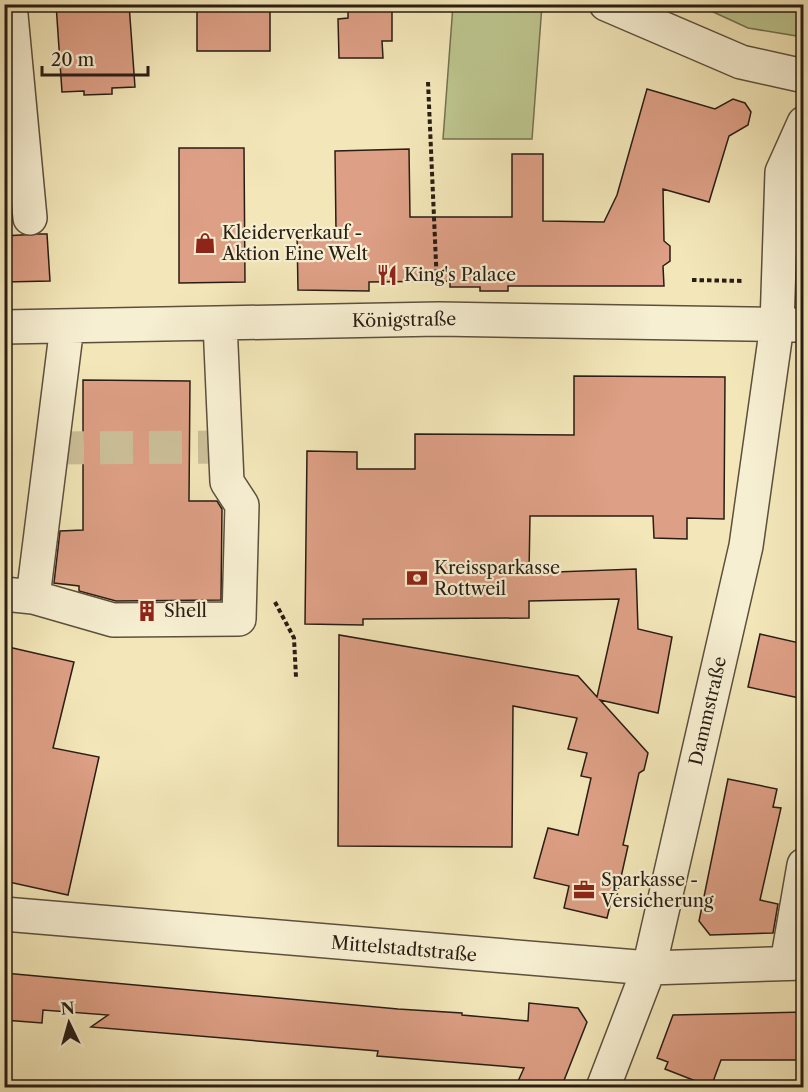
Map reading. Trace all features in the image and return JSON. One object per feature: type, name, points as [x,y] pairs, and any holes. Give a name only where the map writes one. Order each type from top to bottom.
[{"type":"street","points":[[10,4],[30,218]]},
{"type":"street","points":[[606,4],[741,62],[804,76]]},
{"type":"street","points":[[804,123],[782,172],[804,221]]},
{"type":"street","name":"Dammstraße","points":[[603,1088],[649,968],[746,546],[790,325],[779,282],[782,172]]},
{"type":"street","name":"Königstraße","points":[[4,327],[439,319],[790,325]]},
{"type":"street","points":[[67,326],[19,595],[113,620],[239,619],[242,505],[227,482],[220,323]]},
{"type":"street","points":[[795,963],[804,865]]},
{"type":"street","name":"Mittelstadtstraße","points":[[4,914],[649,968],[795,963]]},
{"type":"path","points":[[428,82],[439,319]]},
{"type":"path","points":[[693,280],[779,282]]},
{"type":"green space","points":[[453,5],[542,5],[532,139],[443,139]]},
{"type":"green space","points":[[698,5],[803,5],[803,37],[748,28]]},
{"type":"building","points":[[56,4],[129,4],[135,87],[112,88],[112,94],[84,95],[84,91],[62,92]]},
{"type":"building","points":[[197,4],[270,4],[270,51],[197,51]]},
{"type":"building","points":[[348,4],[392,4],[392,41],[382,41],[383,58],[339,58],[338,19],[348,18]]},
{"type":"building","points":[[647,89],[715,109],[733,99],[745,103],[751,112],[748,125],[729,136],[709,202],[663,189],[664,241],[670,246],[670,261],[663,266],[664,286],[508,286],[508,291],[480,291],[480,287],[450,287],[450,281],[369,282],[369,291],[298,290],[297,232],[336,231],[335,151],[409,149],[410,217],[512,217],[512,154],[543,154],[543,221],[604,222],[617,195]]},
{"type":"building","points":[[179,148],[244,148],[245,282],[179,283]]},
{"type":"building","points":[[47,234],[50,281],[4,282],[4,236]]},
{"type":"building","name":"Kreissparkasse Rottweil","points":[[574,376],[725,377],[724,519],[687,518],[687,539],[654,538],[653,516],[530,516],[529,573],[636,569],[638,629],[672,637],[658,713],[600,700],[648,753],[644,770],[639,773],[623,845],[628,846],[617,895],[613,894],[607,918],[564,908],[569,886],[534,878],[548,828],[578,835],[591,778],[581,776],[587,753],[568,749],[577,718],[513,706],[512,847],[338,846],[339,635],[578,676],[597,697],[619,599],[529,601],[529,618],[363,619],[363,625],[305,624],[307,451],[357,452],[357,469],[415,469],[415,434],[574,435]]},
{"type":"building","points":[[83,380],[190,381],[189,501],[217,501],[222,509],[221,600],[116,601],[79,591],[79,586],[54,583],[60,531],[83,530]]},
{"type":"building","points":[[760,634],[804,644],[804,699],[748,687]]},
{"type":"building","points":[[4,646],[74,662],[53,748],[99,757],[68,895],[4,881]]},
{"type":"building","points":[[728,779],[777,789],[773,807],[781,808],[760,900],[778,904],[773,933],[710,935],[699,921]]},
{"type":"building","points":[[4,973],[462,1013],[462,1015],[528,1021],[529,1003],[578,1008],[587,1022],[561,1088],[515,1088],[524,1068],[377,1056],[378,1051],[91,1027],[108,1015],[43,1010],[42,1023],[4,1020]]},
{"type":"building","points":[[804,1012],[804,1060],[721,1060],[711,1087],[665,1069],[668,1062],[657,1058],[673,1015]]},
{"type":"tunnel","points":[[51,448],[225,447]]},
{"type":"place","name":"Kleiderverkauf - Aktion Eine Welt","points":[[205,243]]},
{"type":"place","name":"King's Palace","points":[[387,275]]},
{"type":"place","name":"Kreissparkasse Rottweil","points":[[417,578]]},
{"type":"place","name":"Shell","points":[[147,611]]},
{"type":"place","name":"Sparkasse - Versicherung","points":[[584,890]]}]
